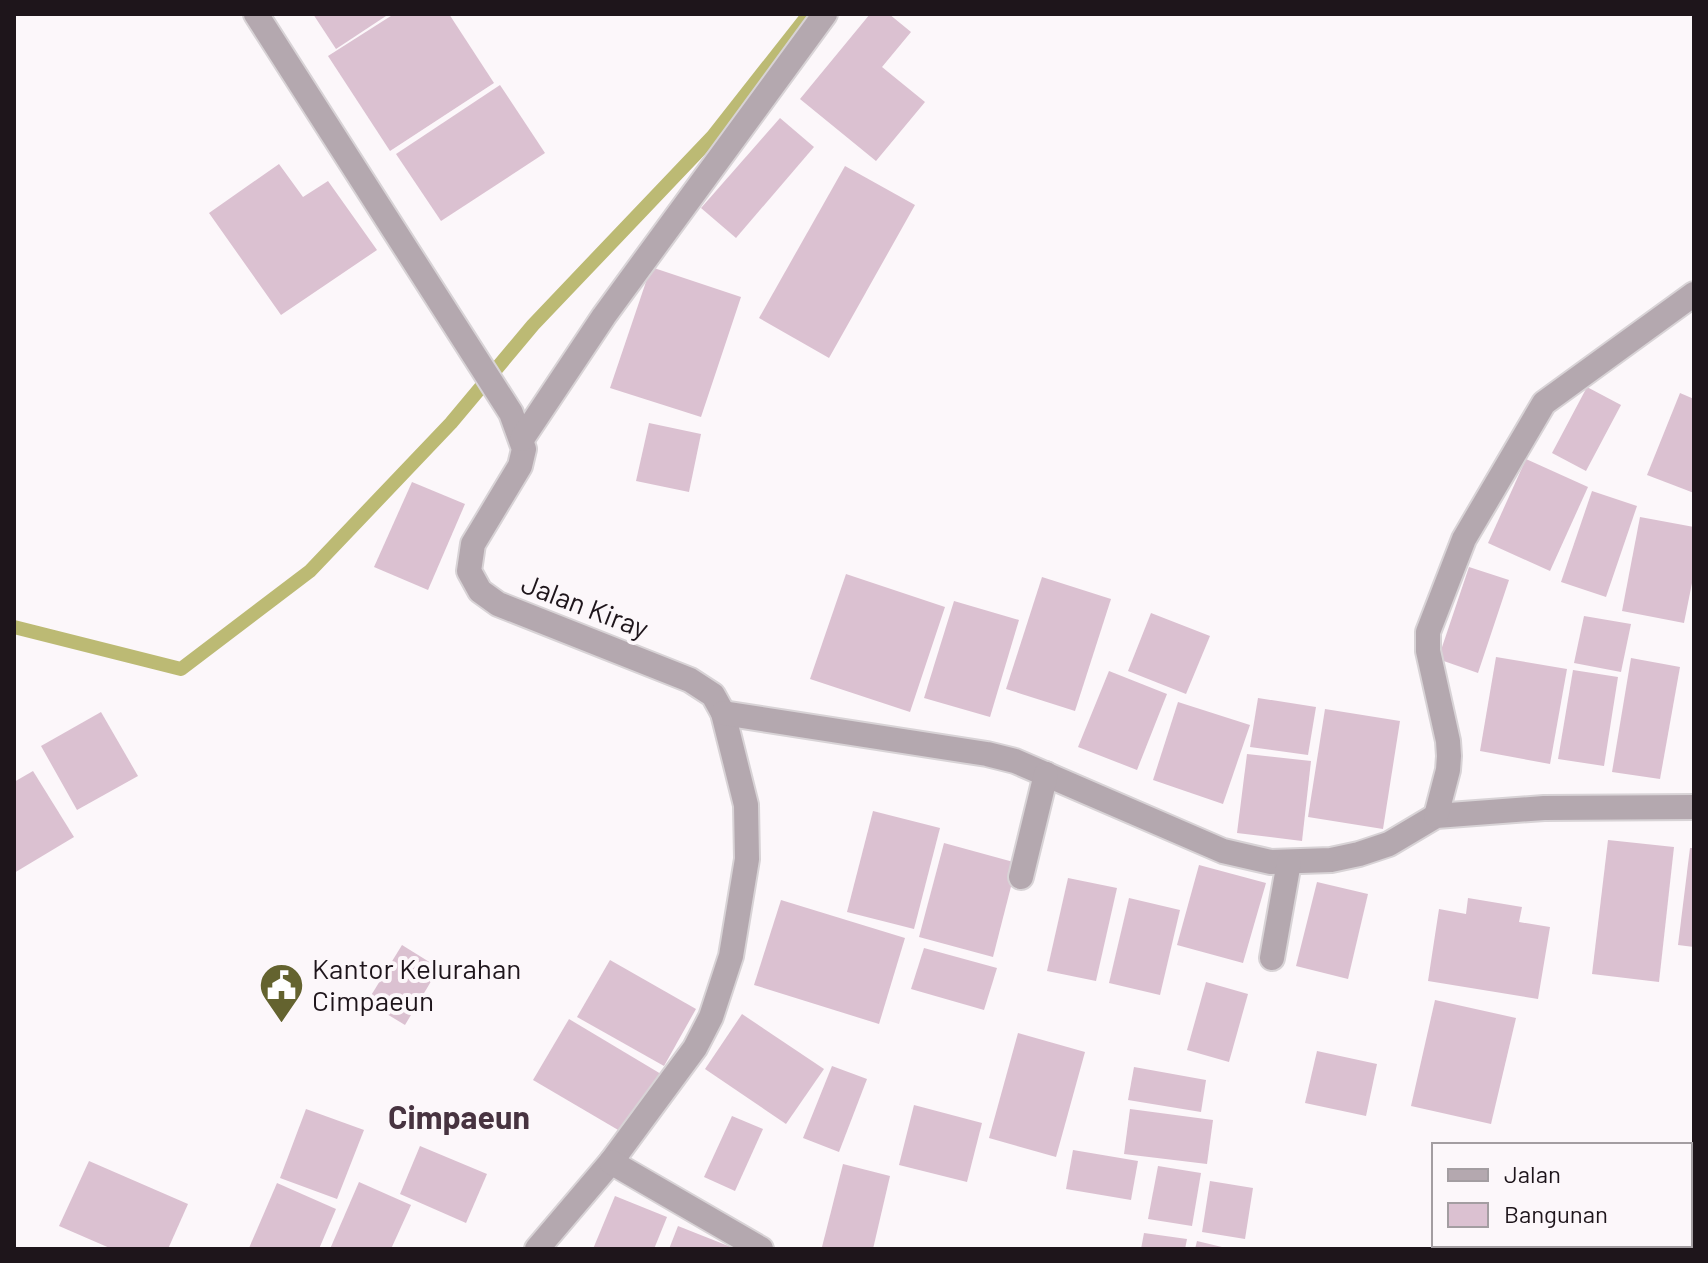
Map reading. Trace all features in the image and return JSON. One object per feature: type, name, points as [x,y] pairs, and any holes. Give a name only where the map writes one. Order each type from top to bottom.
[{"type":"street","points":[[256,14],[511,413],[522,439]]},
{"type":"street","points":[[522,439],[604,316],[825,14]]},
{"type":"street","points":[[1436,816],[1449,756],[1428,651],[1428,632],[1464,539],[1544,403],[1694,294]]},
{"type":"street","name":"Jalan Kiray","points":[[522,439],[524,449],[520,466],[473,544],[469,571],[480,591],[498,604],[690,680],[713,695],[723,713],[746,805],[747,859],[731,956],[711,1017],[695,1048],[611,1162],[537,1249]]},
{"type":"street","points":[[723,713],[1015,761],[1223,851],[1244,857],[1289,862],[1331,860],[1359,854],[1389,844],[1436,816],[1544,808],[1694,807]]},
{"type":"street","points":[[1021,877],[1046,774]]},
{"type":"street","points":[[1272,958],[1289,862]]},
{"type":"street","points":[[611,1162],[761,1249]]},
{"type":"building","points":[[313,14],[389,14],[336,49]]},
{"type":"building","points":[[394,14],[449,14],[494,83],[390,151],[328,56]]},
{"type":"building","points":[[870,14],[889,14],[911,32],[882,67],[925,102],[876,161],[800,99]]},
{"type":"building","points":[[500,85],[545,153],[441,221],[396,154]]},
{"type":"building","points":[[780,118],[814,147],[736,238],[701,208]]},
{"type":"building","points":[[279,164],[303,197],[328,181],[377,250],[281,315],[209,213]]},
{"type":"building","points":[[845,166],[915,205],[829,358],[759,318]]},
{"type":"building","points":[[651,267],[741,297],[701,417],[610,388]]},
{"type":"building","points":[[1587,387],[1621,405],[1586,471],[1552,453]]},
{"type":"building","points":[[1680,393],[1694,399],[1694,493],[1647,475]]},
{"type":"building","points":[[649,423],[701,434],[689,492],[636,481]]},
{"type":"building","points":[[1526,459],[1588,487],[1550,571],[1488,543]]},
{"type":"building","points":[[412,482],[465,504],[428,590],[374,567]]},
{"type":"building","points":[[1592,491],[1637,506],[1606,597],[1561,582]]},
{"type":"building","points":[[1640,517],[1694,527],[1694,573],[1684,623],[1622,611]]},
{"type":"building","points":[[1469,567],[1509,580],[1478,673],[1438,659]]},
{"type":"building","points":[[846,574],[945,607],[910,712],[810,679]]},
{"type":"building","points":[[1042,577],[1111,599],[1075,711],[1006,689]]},
{"type":"building","points":[[954,601],[1019,620],[990,717],[924,698]]},
{"type":"building","points":[[1151,613],[1210,636],[1186,694],[1128,671]]},
{"type":"building","points":[[1584,616],[1631,624],[1621,672],[1574,663]]},
{"type":"building","points":[[1496,657],[1567,669],[1550,764],[1480,751]]},
{"type":"building","points":[[1631,658],[1680,667],[1660,779],[1612,772]]},
{"type":"building","points":[[1573,670],[1618,677],[1604,766],[1558,759]]},
{"type":"building","points":[[1109,671],[1167,694],[1137,770],[1078,747]]},
{"type":"building","points":[[1258,698],[1316,707],[1308,755],[1250,747]]},
{"type":"building","points":[[1178,702],[1250,725],[1223,804],[1153,780]]},
{"type":"building","points":[[1325,709],[1400,721],[1383,829],[1308,817]]},
{"type":"building","points":[[101,712],[138,776],[77,810],[41,746]]},
{"type":"building","points":[[1247,754],[1311,761],[1302,841],[1237,833]]},
{"type":"building","points":[[33,771],[74,837],[14,873],[14,782]]},
{"type":"building","points":[[873,811],[940,828],[914,929],[847,912]]},
{"type":"building","points":[[1608,840],[1674,847],[1659,982],[1592,974]]},
{"type":"building","points":[[944,843],[1017,863],[993,957],[919,937]]},
{"type":"building","points":[[1690,848],[1694,848],[1694,947],[1678,945]]},
{"type":"building","points":[[1199,865],[1266,883],[1243,963],[1177,945]]},
{"type":"building","points":[[1068,878],[1117,888],[1096,981],[1047,971]]},
{"type":"building","points":[[1317,882],[1368,894],[1348,979],[1296,966]]},
{"type":"building","points":[[1129,898],[1180,910],[1160,995],[1109,983]]},
{"type":"building","points":[[1468,898],[1522,907],[1519,922],[1550,927],[1538,999],[1428,981],[1439,909],[1466,914]]},
{"type":"building","points":[[781,900],[905,938],[879,1024],[754,985]]},
{"type":"building","points":[[402,945],[439,968],[405,1025],[367,1002]]},
{"type":"building","points":[[924,948],[997,968],[984,1010],[911,989]]},
{"type":"building","points":[[610,960],[696,1009],[664,1066],[577,1017]]},
{"type":"building","points":[[1206,982],[1248,994],[1229,1062],[1187,1050]]},
{"type":"building","points":[[1435,1000],[1516,1018],[1491,1124],[1411,1106]]},
{"type":"building","points":[[742,1014],[824,1069],[786,1124],[705,1069]]},
{"type":"building","points":[[569,1019],[661,1074],[625,1134],[533,1080]]},
{"type":"building","points":[[1018,1033],[1085,1052],[1056,1157],[989,1138]]},
{"type":"building","points":[[1317,1051],[1377,1064],[1366,1116],[1305,1103]]},
{"type":"building","points":[[832,1066],[867,1079],[839,1152],[803,1138]]},
{"type":"building","points":[[1134,1067],[1206,1080],[1201,1112],[1128,1100]]},
{"type":"building","points":[[914,1105],[982,1123],[967,1182],[899,1165]]},
{"type":"building","points":[[306,1109],[364,1130],[337,1199],[280,1178]]},
{"type":"building","points":[[1130,1109],[1213,1120],[1207,1164],[1124,1154]]},
{"type":"building","points":[[732,1116],[763,1129],[735,1191],[704,1177]]},
{"type":"building","points":[[420,1146],[487,1174],[466,1223],[400,1194]]},
{"type":"building","points":[[1073,1150],[1138,1161],[1131,1200],[1066,1189]]},
{"type":"building","points":[[89,1161],[188,1204],[168,1249],[112,1249],[59,1226]]},
{"type":"building","points":[[843,1164],[890,1176],[873,1249],[822,1247]]},
{"type":"building","points":[[1158,1166],[1201,1173],[1192,1226],[1148,1219]]},
{"type":"building","points":[[1210,1181],[1253,1188],[1245,1239],[1202,1232]]},
{"type":"building","points":[[359,1182],[411,1205],[391,1249],[330,1249]]},
{"type":"building","points":[[277,1183],[336,1209],[319,1249],[249,1248]]},
{"type":"building","points":[[615,1196],[667,1217],[654,1249],[593,1249]]},
{"type":"building","points":[[678,1226],[736,1249],[669,1249]]},
{"type":"building","points":[[1144,1233],[1187,1239],[1185,1249],[1141,1249]]},
{"type":"building","points":[[1197,1241],[1226,1248],[1226,1249],[1195,1249]]},
{"type":"building","points":[[1593,1247],[1659,1247],[1659,1249]]},
{"type":"waterway","points":[[14,627],[181,669],[310,571],[451,423],[533,325],[713,136],[809,14]]},
{"type":"place","name":"Kantor Kelurahan Cimpaeun","points":[[281,1024]]},
{"type":"district","name":"Cimpaeun","points":[[459,1118]]}]
